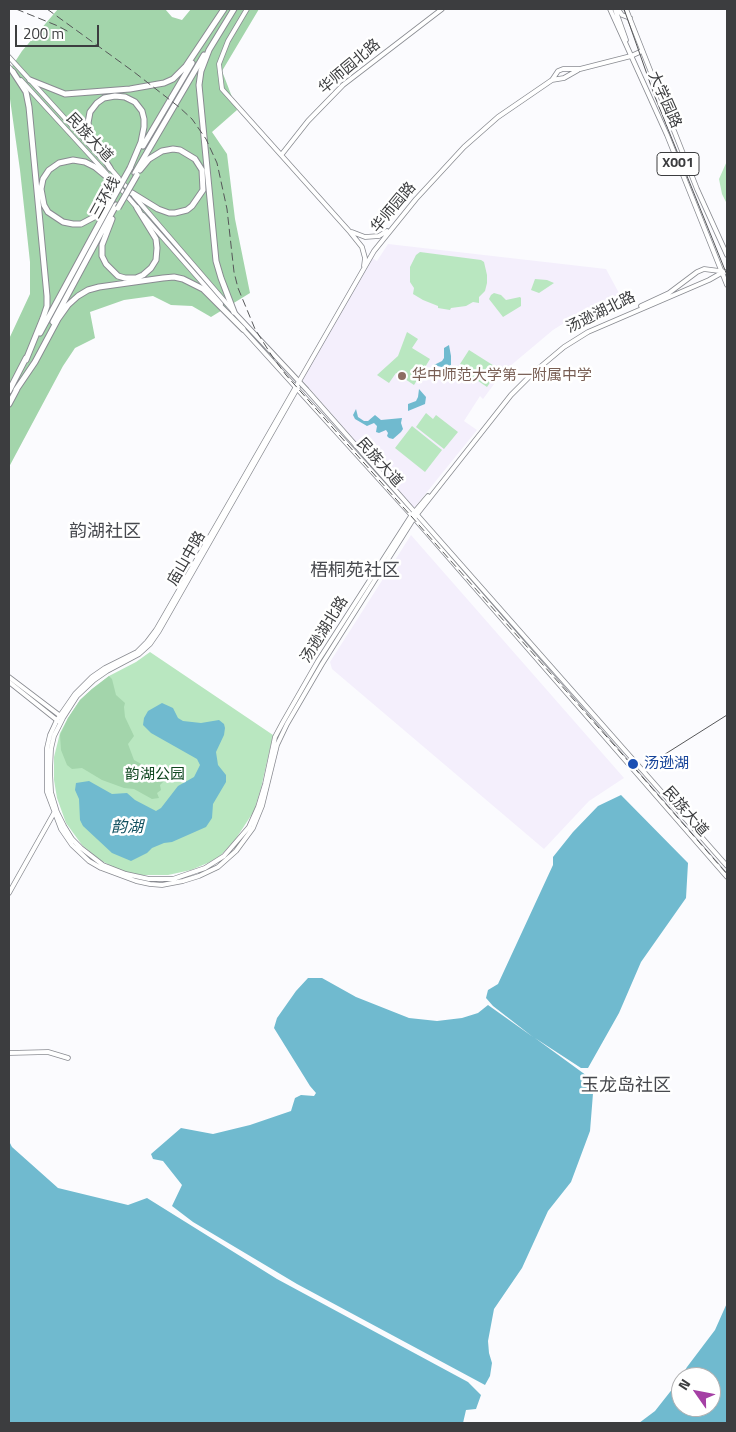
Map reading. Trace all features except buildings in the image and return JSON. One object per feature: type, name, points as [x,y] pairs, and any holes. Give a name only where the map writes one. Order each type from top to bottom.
[{"type":"highway","points":[[30,80],[65,94],[130,89],[164,83],[173,79],[186,66],[224,9]]},
{"type":"highway","name":"三环线","points":[[9,404],[115,205],[130,168],[224,9]]},
{"type":"highway","points":[[137,172],[233,9]]},
{"type":"highway","name":"三环线","points":[[9,391],[115,205],[137,172],[233,9]]},
{"type":"highway","points":[[210,50],[201,71],[199,85],[216,261],[234,312]]},
{"type":"highway","points":[[14,72],[26,92],[29,107],[47,296],[47,306],[26,360]]},
{"type":"highway","points":[[110,168],[93,142],[88,123],[90,112],[97,102],[104,98],[115,96],[125,97],[135,102],[142,111],[144,120],[141,142],[130,168]]},
{"type":"highway","points":[[132,193],[158,209],[175,213],[187,210],[192,206],[203,190],[202,170],[195,159],[180,150],[162,151],[149,159],[137,172]]},
{"type":"highway","points":[[115,205],[81,224],[73,224],[56,219],[48,212],[44,205],[41,189],[43,179],[49,170],[59,163],[73,160],[85,162],[94,167],[118,186]]},
{"type":"highway","points":[[115,205],[102,245],[102,256],[106,264],[118,276],[125,278],[136,278],[143,275],[156,260],[156,239],[137,208]]},
{"type":"highway","points":[[16,390],[35,362],[112,219]]},
{"type":"highway","points":[[58,319],[68,305],[78,296],[99,286],[174,277],[183,279],[203,289],[243,329]]},
{"type":"main road","points":[[247,9],[228,41],[219,64],[222,89],[282,154],[362,247],[365,258],[364,268]]},
{"type":"main road","name":"华师园北路","points":[[282,154],[308,121],[343,85],[442,9]]},
{"type":"main road","name":"大学园路","points":[[610,9],[667,135],[725,272],[727,285]]},
{"type":"main road","points":[[616,9],[631,56]]},
{"type":"main road","points":[[616,9],[622,15],[630,18]]},
{"type":"main road","name":"大学园路","points":[[626,9],[697,189],[727,255]]},
{"type":"main road","points":[[552,80],[561,70],[580,69],[631,56],[642,51]]},
{"type":"main road","name":"民族大道","points":[[9,57],[110,168],[234,312],[416,513],[727,866]]},
{"type":"main road","name":"民族大道","points":[[9,68],[118,186],[243,329],[412,517],[727,877]]},
{"type":"main road","points":[[552,80],[564,78],[580,69]]},
{"type":"main road","name":"华师园路","points":[[296,387],[364,268],[389,230],[464,147],[498,117],[552,80]]},
{"type":"main road","points":[[350,232],[365,237],[379,236],[389,230]]},
{"type":"main road","name":"汤逊湖北路","points":[[416,513],[510,394],[563,345],[595,327],[669,293],[697,272],[704,269],[725,272]]},
{"type":"main road","name":"汤逊湖北路","points":[[60,719],[50,735],[46,760],[47,792],[72,839],[81,848],[104,865],[126,874],[149,879],[173,879],[205,868],[224,856],[249,827],[258,807],[276,738],[283,722],[318,661],[412,517],[511,395],[533,373],[564,347],[603,325],[725,272]]},
{"type":"main road","name":"庙山中路","points":[[60,719],[75,694],[92,677],[105,668],[137,652],[156,630],[296,387]]},
{"type":"main road","points":[[9,676],[17,686],[60,719]]},
{"type":"main road","points":[[9,683],[17,686]]},
{"type":"main road","points":[[9,894],[56,812]]},
{"type":"main road","points":[[9,1053],[48,1052],[68,1058]]},
{"type":"shaded area","name":"华中师范大学第一附属中学","points":[[388,244],[606,269],[620,295],[575,316],[553,330],[503,372],[483,399],[480,396],[464,421],[477,430],[414,508],[302,380],[372,258],[377,261]]},
{"type":"shaded area","points":[[411,535],[624,778],[589,801],[544,849],[332,669],[330,662]]},
{"type":"green space","points":[[58,9],[165,9],[172,17],[182,20],[191,9],[259,9],[222,71],[237,110],[212,132],[227,154],[235,219],[250,293],[211,317],[192,306],[171,305],[153,296],[124,300],[90,312],[95,338],[75,348],[63,366],[9,467],[9,339],[30,294],[30,262],[9,92],[9,71],[22,51]]},
{"type":"green space","points":[[727,161],[727,204],[722,194],[719,179]]},
{"type":"green space","points":[[420,252],[481,260],[484,262],[487,283],[485,291],[479,297],[479,303],[473,302],[466,306],[451,308],[450,310],[438,308],[438,306],[413,294],[414,288],[410,282],[410,267],[416,255]]},
{"type":"green space","points":[[535,279],[554,283],[539,293],[531,290]]},
{"type":"green space","points":[[494,293],[501,295],[506,300],[520,297],[521,306],[503,317],[489,299]]},
{"type":"green space","points":[[407,332],[418,339],[412,348],[430,359],[414,385],[396,373],[389,383],[377,375],[398,356]]},
{"type":"green space","points":[[469,350],[499,369],[487,387],[465,372],[467,368],[460,364]]},
{"type":"green space","points":[[426,413],[433,419],[436,415],[458,432],[444,449],[416,427]]},
{"type":"green space","points":[[412,426],[442,450],[425,472],[395,448]]},
{"type":"green space","name":"韵湖公园","points":[[150,652],[273,735],[254,811],[235,840],[221,855],[210,862],[191,870],[168,875],[136,875],[117,869],[100,860],[82,845],[66,823],[57,798],[54,780],[54,757],[60,733],[80,700],[109,676],[136,662]]},
{"type":"green space","points":[[109,676],[112,679],[116,695],[125,703],[125,717],[134,736],[128,744],[134,760],[167,778],[160,785],[161,790],[157,793],[159,798],[152,799],[134,789],[124,788],[102,780],[82,768],[72,769],[67,765],[61,750],[60,735],[68,718],[80,700]]},
{"type":"water","points":[[449,345],[451,365],[445,368],[434,365],[442,361],[444,358],[444,348]]},
{"type":"water","points":[[419,389],[426,397],[425,404],[408,411],[408,404],[416,401]]},
{"type":"water","points":[[356,409],[358,417],[364,421],[368,421],[375,415],[381,420],[402,418],[403,429],[393,439],[389,438],[386,430],[379,433],[376,432],[377,426],[374,423],[367,426],[355,419],[353,415]]},
{"type":"water","name":"韵湖","points":[[162,703],[173,708],[178,718],[183,721],[201,723],[219,720],[224,724],[224,735],[216,752],[218,765],[226,775],[226,782],[213,804],[212,818],[206,827],[172,842],[152,848],[147,853],[131,861],[112,853],[83,826],[80,820],[79,799],[75,790],[76,783],[89,781],[112,794],[127,793],[135,800],[156,811],[161,808],[178,786],[194,777],[200,765],[197,759],[151,733],[143,725],[148,711]]},
{"type":"water","points":[[621,795],[688,863],[686,898],[641,962],[619,1013],[588,1068],[581,1068],[535,1038],[594,1081],[590,1131],[571,1182],[548,1211],[522,1268],[494,1309],[488,1341],[492,1363],[490,1376],[485,1385],[297,1284],[193,1222],[172,1206],[182,1185],[163,1161],[153,1159],[151,1154],[181,1128],[213,1134],[250,1125],[291,1111],[295,1098],[301,1095],[314,1096],[316,1093],[274,1028],[277,1018],[296,991],[308,978],[322,978],[356,997],[409,1018],[437,1021],[462,1018],[478,1013],[488,1005],[533,1037],[493,1006],[486,998],[488,990],[498,984],[553,865],[553,857],[573,832],[598,806]]},
{"type":"water","points":[[9,1141],[12,1147],[58,1188],[128,1205],[147,1198],[277,1279],[468,1382],[481,1395],[476,1409],[466,1410],[463,1423],[9,1423]]},
{"type":"water","points":[[727,1303],[727,1423],[639,1423],[655,1411],[671,1391],[671,1417],[721,1417],[721,1367],[687,1367],[715,1330]]},
{"type":"tram line","points":[[624,9],[655,97],[727,275]]},
{"type":"tram line","points":[[651,763],[727,715]]},
{"type":"railway","points":[[16,9],[69,32]]},
{"type":"railway","points":[[47,9],[134,72],[192,119],[206,139],[217,163],[227,209],[234,272],[238,288],[255,329],[272,356],[286,375],[727,874]]},
{"type":"place","name":"华中师范大学第一附属中学","points":[[402,376]]},
{"type":"place","name":"汤逊湖","points":[[633,764]]},
{"type":"district","name":"韵湖社区","points":[[105,533]]},
{"type":"district","name":"梧桐苑社区","points":[[355,572]]},
{"type":"district","name":"玉龙岛社区","points":[[626,1087]]}]
